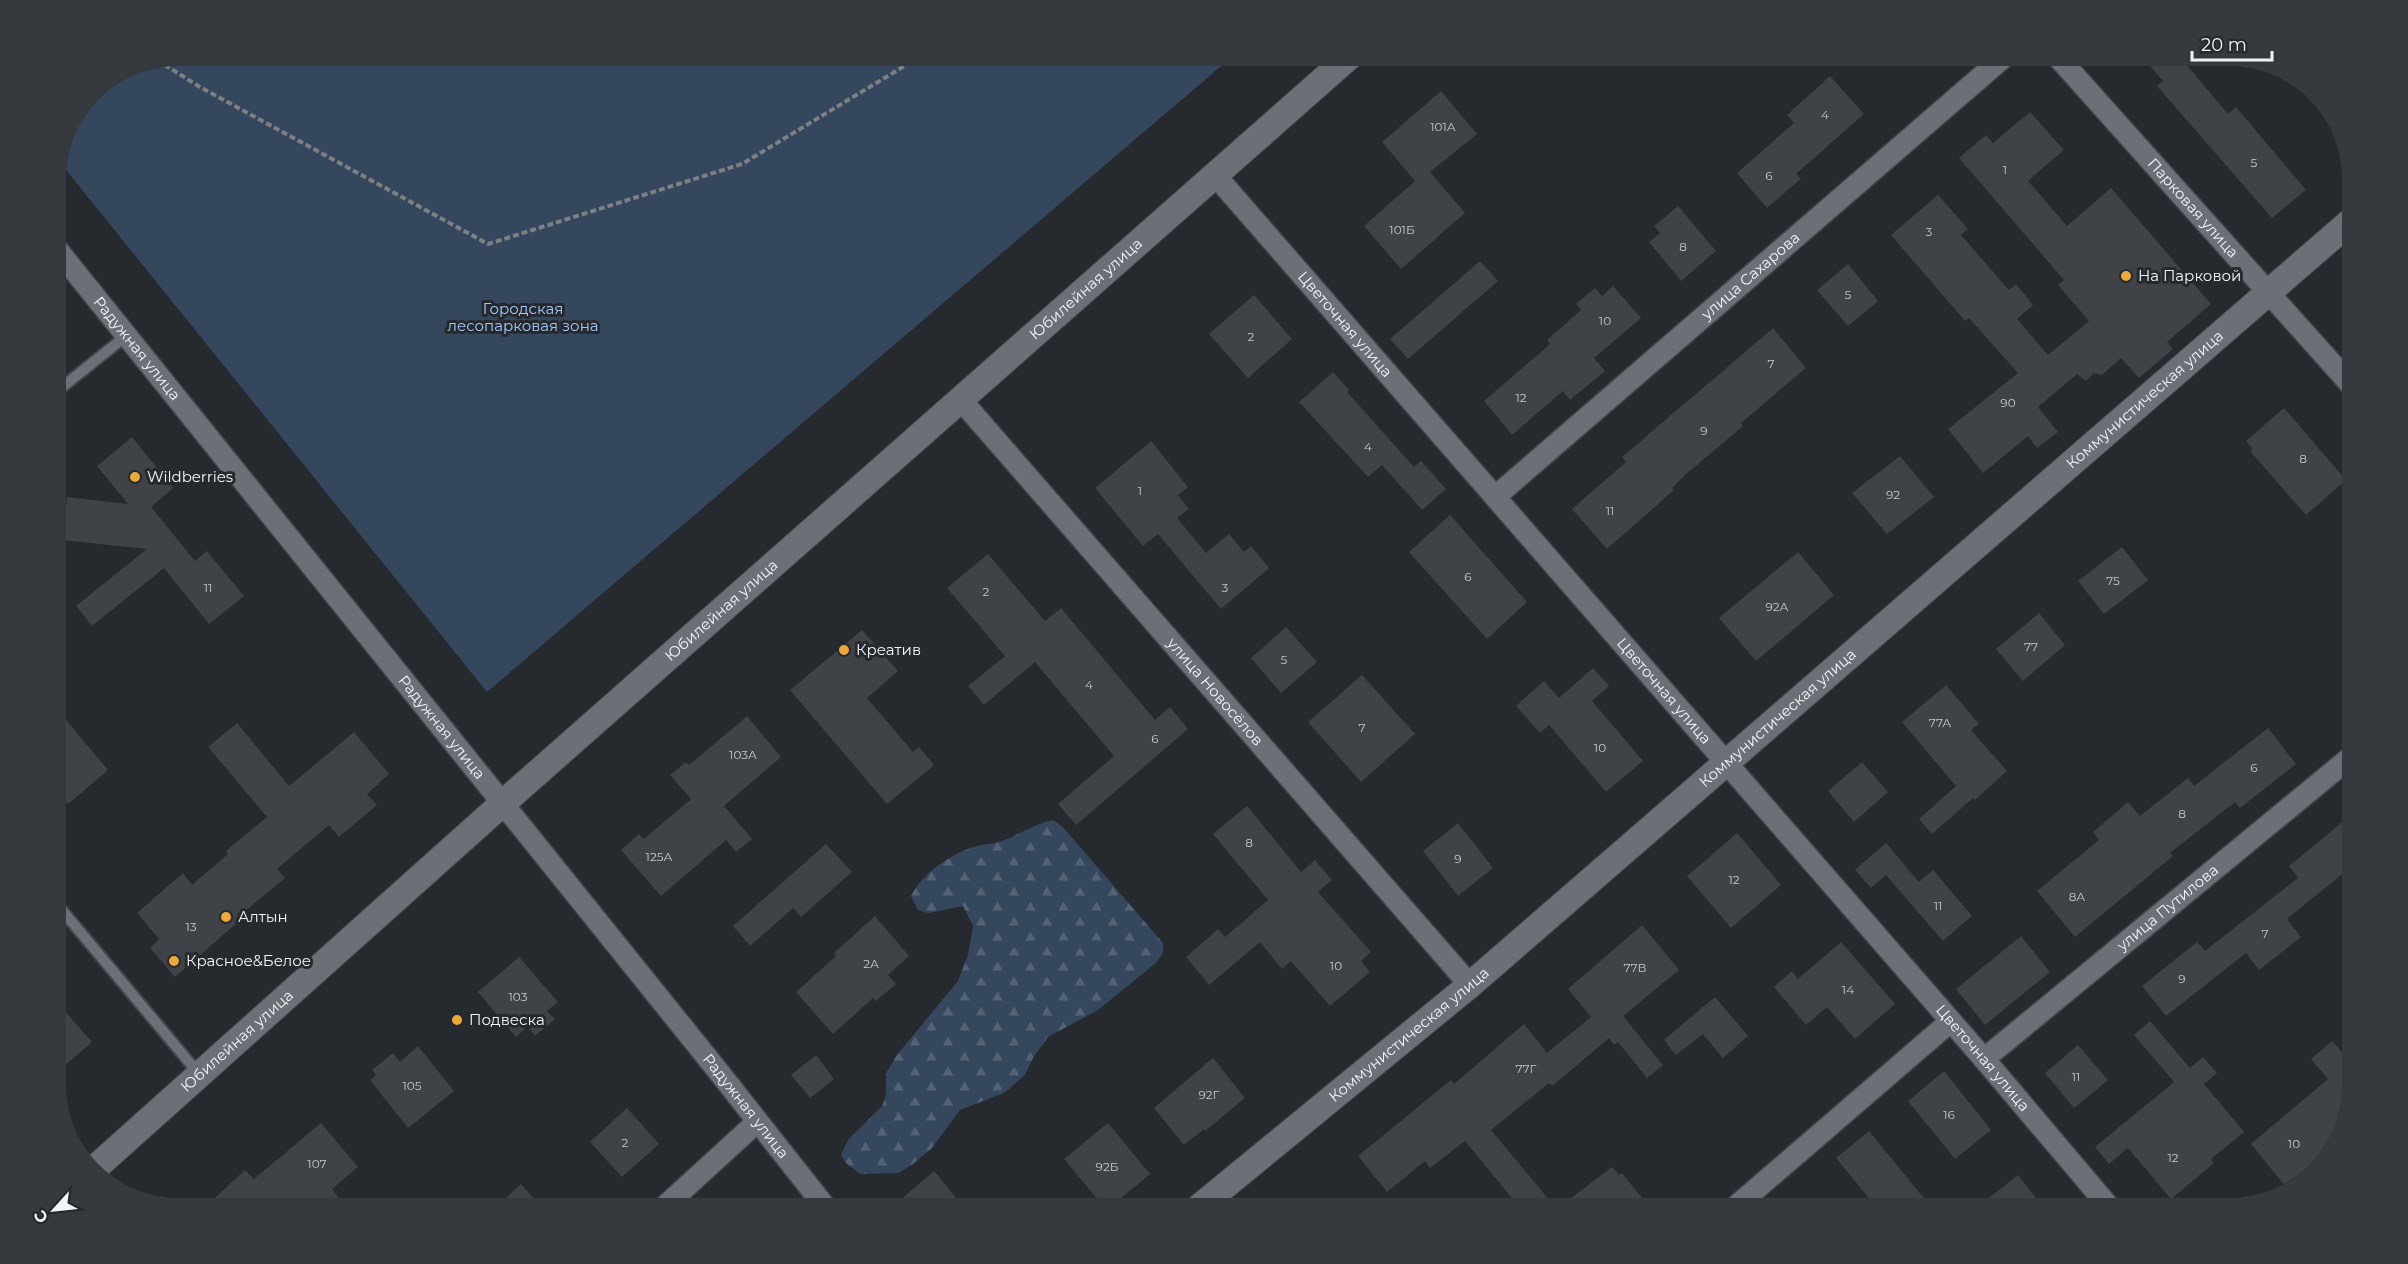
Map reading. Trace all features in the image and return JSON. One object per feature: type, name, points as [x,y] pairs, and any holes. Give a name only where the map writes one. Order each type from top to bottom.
[{"type":"street","name":"Юбилейная улица","points":[[99,1164],[502,804],[1339,66]]},
{"type":"street","name":"улица Сахарова","points":[[1495,497],[1993,66]]},
{"type":"street","name":"Парковая улица","points":[[2066,66],[2342,375]]},
{"type":"street","name":"Цветочная улица","points":[[1215,175],[1984,1059],[2101,1198]]},
{"type":"street","name":"Коммунистическая улица","points":[[1211,1198],[1470,985],[2342,229]]},
{"type":"street","name":"Радужная улица","points":[[66,261],[723,1076],[817,1198]]},
{"type":"street","name":"улица Новосёлов","points":[[961,400],[1470,985]]},
{"type":"street","name":"улица Путилова","points":[[1984,1059],[2342,764]]},
{"type":"street","points":[[1747,1198],[1951,1021]]},
{"type":"street","points":[[675,1198],[757,1122]]},
{"type":"lane","points":[[66,384],[126,336]]},
{"type":"lane","points":[[66,915],[200,1074]]},
{"type":"path","points":[[168,67],[200,87],[488,244],[742,164],[904,66]]},
{"type":"green space","name":"Городская лесопарковая зона","points":[[179,66],[1221,66],[487,692],[66,170],[70,150],[78,129],[89,110],[99,99],[116,85],[143,72]]},
{"type":"green space","points":[[1053,820],[1062,826],[1163,943],[1163,953],[1157,962],[1098,1010],[1048,1037],[1033,1058],[1025,1075],[1004,1093],[960,1110],[932,1148],[913,1164],[898,1173],[860,1174],[846,1163],[841,1155],[848,1140],[882,1106],[886,1095],[886,1073],[897,1055],[958,981],[968,955],[973,926],[963,906],[928,913],[918,910],[911,896],[929,873],[954,855],[973,847],[1005,840]]},
{"type":"building","points":[[2150,66],[2187,66],[2228,114],[2236,107],[2306,190],[2272,218],[2157,86],[2163,81]]},
{"type":"building","points":[[1830,76],[1864,114],[1796,174],[1801,179],[1767,208],[1737,173],[1794,123],[1787,115]]},
{"type":"building","points":[[1441,91],[1477,134],[1430,172],[1465,213],[1401,269],[1364,226],[1415,181],[1382,142]]},
{"type":"building","points":[[2030,112],[2064,150],[2028,181],[2067,226],[2111,188],[2211,304],[2167,342],[2173,349],[2139,378],[2121,358],[2102,375],[2094,373],[2086,381],[2077,374],[2038,407],[2058,432],[2037,448],[2028,436],[1983,473],[1948,429],[2018,373],[1969,318],[1965,321],[1891,235],[1938,195],[1968,229],[1961,235],[2009,290],[2016,284],[2033,305],[2017,319],[2048,355],[2089,321],[2058,285],[2064,280],[1959,158],[1986,135],[1993,143]]},
{"type":"building","points":[[1678,206],[1716,251],[1681,281],[1649,242],[1660,233],[1654,226]]},
{"type":"building","points":[[1480,261],[1498,281],[1408,359],[1390,339]]},
{"type":"building","points":[[1848,264],[1878,301],[1848,326],[1817,290]]},
{"type":"building","points":[[1613,286],[1641,318],[1594,358],[1605,371],[1570,400],[1563,391],[1512,435],[1484,401],[1550,344],[1547,340],[1581,310],[1576,304],[1595,288],[1602,296]]},
{"type":"building","points":[[1254,295],[1292,339],[1248,378],[1209,334]]},
{"type":"building","points":[[1773,328],[1806,368],[1741,423],[1743,426],[1685,475],[1672,488],[1674,490],[1607,549],[1572,509],[1626,462],[1622,457]]},
{"type":"building","points":[[1333,372],[1349,390],[1347,392],[1414,467],[1421,461],[1446,489],[1422,510],[1382,465],[1368,477],[1299,402]]},
{"type":"building","points":[[2284,408],[2342,475],[2342,484],[2306,515],[2250,451],[2253,449],[2246,441]]},
{"type":"building","points":[[132,437],[173,488],[151,507],[195,561],[207,551],[244,596],[209,624],[164,568],[92,626],[76,606],[147,549],[66,540],[67,497],[128,504],[97,466]]},
{"type":"building","points":[[1151,441],[1188,487],[1178,495],[1189,509],[1177,518],[1206,553],[1229,534],[1244,552],[1251,546],[1269,568],[1221,609],[1158,534],[1143,546],[1095,488]]},
{"type":"building","points":[[1900,456],[1934,497],[1887,534],[1852,493]]},
{"type":"building","points":[[1450,515],[1527,602],[1487,639],[1409,552]]},
{"type":"building","points":[[2122,547],[2148,580],[2104,614],[2078,581]]},
{"type":"building","points":[[1798,552],[1834,595],[1756,661],[1719,618]]},
{"type":"building","points":[[988,554],[1045,621],[1061,608],[1155,720],[1170,707],[1188,729],[1076,825],[1058,804],[1114,756],[1035,662],[984,705],[968,686],[1005,656],[947,588]]},
{"type":"building","points":[[2039,613],[2065,645],[2023,681],[1996,649]]},
{"type":"building","points":[[1286,627],[1317,662],[1281,693],[1251,658]]},
{"type":"building","points":[[862,630],[898,671],[867,698],[913,752],[919,747],[934,765],[887,804],[790,690]]},
{"type":"building","points":[[1593,668],[1609,686],[1592,701],[1643,761],[1606,792],[1549,725],[1540,733],[1516,706],[1544,681],[1559,698]]},
{"type":"building","points":[[1362,675],[1415,734],[1361,782],[1308,722]]},
{"type":"building","points":[[1946,685],[1979,724],[1971,730],[2007,771],[1932,834],[1919,819],[1956,786],[1902,722]]},
{"type":"building","points":[[747,716],[781,757],[724,806],[752,839],[736,852],[726,840],[661,896],[621,850],[639,834],[644,839],[691,799],[670,775],[686,762],[689,765]]},
{"type":"building","points":[[66,720],[108,770],[68,804],[66,802]]},
{"type":"building","points":[[237,723],[289,786],[354,732],[389,774],[367,794],[377,805],[339,837],[329,825],[277,869],[285,878],[244,912],[246,915],[175,977],[150,948],[159,939],[137,913],[183,873],[192,885],[228,854],[226,851],[267,817],[208,747]]},
{"type":"building","points":[[2268,728],[2296,764],[2240,808],[2235,802],[2170,853],[2173,856],[2075,937],[2037,891],[2099,840],[2093,832],[2128,802],[2140,816],[2188,778],[2194,786]]},
{"type":"building","points":[[1862,762],[1888,792],[1854,822],[1828,791]]},
{"type":"building","points":[[1247,806],[1301,872],[1315,860],[1332,880],[1318,892],[1371,952],[1361,961],[1370,972],[1330,1006],[1291,961],[1282,969],[1260,942],[1209,985],[1186,957],[1218,929],[1225,937],[1268,900],[1213,834]]},
{"type":"building","points":[[2342,822],[2342,874],[2287,919],[2301,937],[2259,970],[2246,953],[2166,1016],[2142,986],[2197,942],[2205,951],[2298,878],[2289,866]]},
{"type":"building","points":[[1458,823],[1493,868],[1458,896],[1423,851]]},
{"type":"building","points":[[1737,833],[1781,885],[1731,928],[1687,876]]},
{"type":"building","points":[[1886,843],[1919,882],[1933,870],[1972,916],[1943,941],[1886,875],[1871,888],[1855,870]]},
{"type":"building","points":[[826,844],[852,872],[801,917],[793,908],[750,946],[733,926]]},
{"type":"building","points":[[875,916],[909,956],[888,975],[896,984],[876,1001],[873,998],[833,1034],[796,992]]},
{"type":"building","points":[[1642,925],[1679,970],[1623,1016],[1663,1065],[1647,1078],[1618,1042],[1614,1045],[1609,1038],[1552,1086],[1549,1083],[1491,1130],[1548,1198],[1512,1198],[1465,1141],[1430,1168],[1425,1161],[1387,1192],[1358,1156],[1451,1080],[1454,1084],[1524,1024],[1547,1053],[1591,1017],[1568,989]]},
{"type":"building","points":[[2021,936],[2050,972],[1985,1025],[1956,989]]},
{"type":"building","points":[[1841,942],[1895,1004],[1855,1039],[1827,1007],[1806,1025],[1774,987],[1792,971],[1798,979]]},
{"type":"building","points":[[519,957],[558,1002],[547,1011],[555,1019],[535,1036],[528,1026],[516,1037],[478,992]]},
{"type":"building","points":[[1715,997],[1748,1036],[1723,1058],[1703,1034],[1676,1055],[1664,1040]]},
{"type":"building","points":[[66,1012],[92,1042],[66,1064]]},
{"type":"building","points":[[2150,1021],[2190,1068],[2203,1057],[2217,1073],[2204,1084],[2244,1132],[2211,1159],[2214,1163],[2172,1198],[2128,1148],[2109,1164],[2095,1147],[2174,1082],[2134,1035]]},
{"type":"building","points":[[2332,1041],[2342,1052],[2342,1085],[2338,1114],[2323,1148],[2303,1170],[2283,1184],[2251,1144],[2328,1079],[2311,1059]]},
{"type":"building","points":[[2078,1045],[2108,1080],[2074,1108],[2045,1073]]},
{"type":"building","points":[[418,1046],[454,1091],[408,1128],[370,1080],[376,1075],[372,1070],[393,1053],[400,1062]]},
{"type":"building","points":[[816,1055],[834,1079],[810,1098],[791,1075]]},
{"type":"building","points":[[1213,1058],[1245,1098],[1184,1145],[1154,1108]]},
{"type":"building","points":[[1944,1071],[1991,1130],[1955,1159],[1908,1101]]},
{"type":"building","points":[[627,1108],[659,1144],[622,1177],[590,1142]]},
{"type":"building","points":[[321,1123],[358,1167],[332,1189],[339,1198],[215,1198],[245,1170],[254,1179]]},
{"type":"building","points":[[1108,1123],[1150,1174],[1121,1198],[1097,1198],[1064,1159]]},
{"type":"building","points":[[1869,1131],[1924,1198],[1869,1198],[1836,1158]]},
{"type":"building","points":[[1612,1167],[1619,1175],[1622,1173],[1642,1198],[1571,1198]]},
{"type":"building","points":[[934,1171],[956,1198],[903,1198]]},
{"type":"building","points":[[2018,1175],[2036,1198],[1989,1198]]},
{"type":"building","points":[[521,1184],[533,1198],[506,1198]]},
{"type":"place","name":"На Парковой","points":[[2126,276]]},
{"type":"place","name":"Wildberries","points":[[135,477]]},
{"type":"place","name":"Креатив","points":[[844,650]]},
{"type":"place","name":"Алтын","points":[[226,917]]},
{"type":"place","name":"Красное&Белое","points":[[174,961]]},
{"type":"place","name":"Подвеска","points":[[457,1020]]}]
